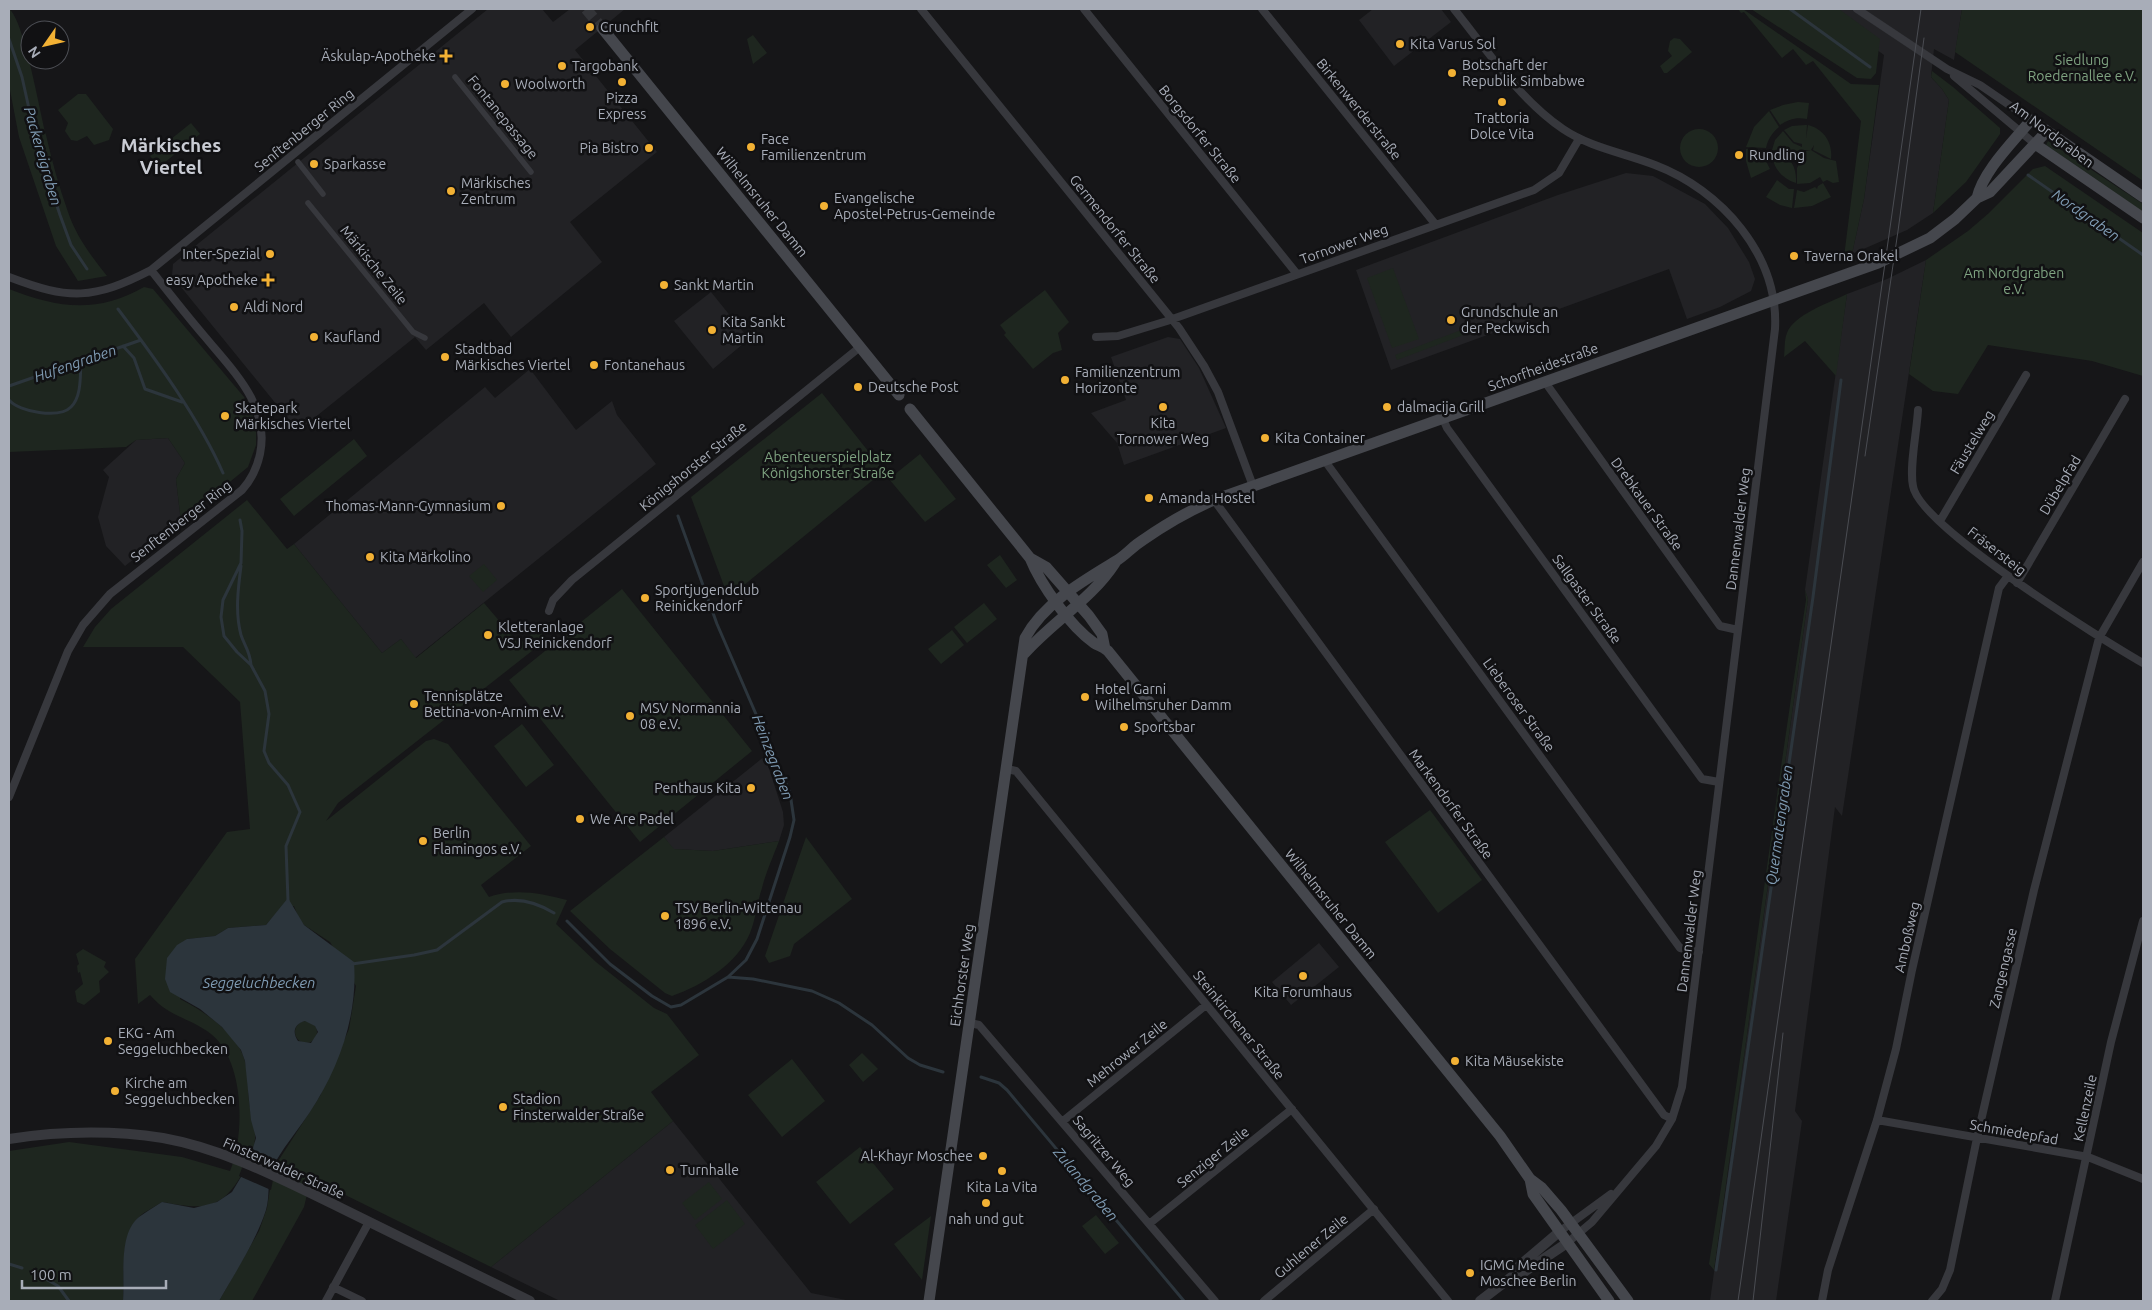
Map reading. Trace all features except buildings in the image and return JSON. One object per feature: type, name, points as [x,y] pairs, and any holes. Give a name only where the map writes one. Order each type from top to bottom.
[{"type":"main road","name":"Wilhelmsruher Damm","points":[[602,28],[899,395]]},
{"type":"main road","name":"Am Nordgraben","points":[[2031,120],[2143,197]]},
{"type":"main road","name":"Schorfheidestraße","points":[[1977,198],[1980,186],[2031,120]]},
{"type":"main road","name":"Schorfheidestraße","points":[[1057,602],[1087,578],[1116,561],[1141,541],[1182,514],[1214,500],[1878,263],[1925,240],[1956,219],[1977,198],[1990,192],[2047,131]]},
{"type":"main road","name":"Am Nordgraben","points":[[2035,144],[2143,218]]},
{"type":"main road","name":"Wilhelmsruher Damm","points":[[910,409],[1030,558],[1037,575],[1057,602],[1094,643],[1105,649],[1500,1136],[1530,1180],[1542,1188],[1628,1301]]},
{"type":"main road","name":"Wilhelmsruher Damm","points":[[1030,558],[1046,567],[1078,603],[1102,634],[1105,649]]},
{"type":"main road","name":"Schorfheidestraße","points":[[1066,613],[1101,582],[1116,561]]},
{"type":"main road","name":"Eichhorster Weg","points":[[930,1301],[1025,638],[1032,626],[1057,602]]},
{"type":"main road","points":[[1024,654],[1066,613]]},
{"type":"main road","name":"Wilhelmsruher Damm","points":[[1530,1180],[1533,1194],[1609,1301]]},
{"type":"street","name":"Senftenberger Ring","points":[[9,277],[48,291],[85,294],[99,293],[113,288],[151,270],[472,9]]},
{"type":"street","name":"Germendorfer Straße","points":[[921,9],[1172,319],[1204,366],[1218,392],[1253,486]]},
{"type":"street","name":"Borgsdorfer Straße","points":[[1084,9],[1297,274]]},
{"type":"street","name":"Birkenwerderstraße","points":[[1262,9],[1436,225]]},
{"type":"street","name":"Dannenwalder Weg","points":[[1454,9],[1546,117],[1579,139],[1682,177],[1712,197],[1728,212],[1752,245],[1768,280],[1774,300],[1775,329],[1682,1087],[1672,1119],[1639,1169],[1619,1189],[1592,1222],[1567,1243]]},
{"type":"street","name":"Am Nordgraben","points":[[1857,9],[1947,69],[1980,85],[2031,120]]},
{"type":"street","name":"Am Nordgraben","points":[[1947,69],[2035,144]]},
{"type":"street","name":"Fontanepassage","points":[[455,77],[531,172]]},
{"type":"street","name":"Tornower Weg","points":[[1096,337],[1118,336],[1172,319],[1519,196],[1547,182],[1566,163],[1579,139]]},
{"type":"street","points":[[298,162],[323,194]]},
{"type":"street","name":"Märkische Zeile","points":[[308,203],[413,332],[425,338]]},
{"type":"street","name":"Senftenberger Ring","points":[[9,797],[68,651],[83,625],[110,594],[242,490],[250,481],[258,464],[262,445],[262,427],[258,410],[251,394],[151,270]]},
{"type":"street","name":"Königshorster Straße","points":[[549,611],[553,600],[572,580],[860,347]]},
{"type":"street","name":"Fäustelweg","points":[[1940,521],[2026,375]]},
{"type":"street","name":"Drebkauer Straße","points":[[1545,382],[1720,626],[1738,630]]},
{"type":"street","name":"Dübelpfad","points":[[2017,583],[2125,399]]},
{"type":"street","name":"Fräsersteig","points":[[1918,410],[1912,487],[1940,521],[2017,583],[2099,638],[2143,663]]},
{"type":"street","name":"Sallgaster Straße","points":[[1443,418],[1447,428],[1702,779],[1719,782]]},
{"type":"street","name":"Lieberoser Straße","points":[[1325,461],[1680,948],[1700,952]]},
{"type":"street","name":"Markendorfer Straße","points":[[1214,500],[1664,1116],[1672,1119]]},
{"type":"street","name":"Zangengasse","points":[[1932,1301],[1942,1289],[1950,1270],[1977,1138],[2034,890],[2099,638],[2143,562]]},
{"type":"street","name":"Amboßweg","points":[[1822,1301],[1828,1270],[1876,1120],[1900,1033],[1912,970],[1999,588],[2008,576]]},
{"type":"street","name":"Steinkirchener Straße","points":[[1006,769],[1016,771],[1448,1301]]},
{"type":"street","name":"Kellenzeile","points":[[2055,1301],[2088,1157],[2111,1042],[2143,921]]},
{"type":"street","name":"Mehrower Zeile","points":[[1063,1121],[1206,1005]]},
{"type":"street","name":"Sagritzer Weg","points":[[970,1023],[979,1025],[1215,1301]]},
{"type":"street","name":"Senziger Zeile","points":[[1149,1224],[1292,1109]]},
{"type":"street","name":"Schmiedepfad","points":[[1876,1120],[2088,1157],[2143,1179]]},
{"type":"street","name":"Finsterwalder Straße","points":[[9,1139],[54,1132],[122,1133],[165,1139],[230,1157],[291,1184],[530,1301]]},
{"type":"street","name":"Dannenwalder Weg","points":[[1559,1232],[1619,1189]]},
{"type":"street","name":"Guhlener Zeile","points":[[1264,1301],[1374,1209]]},
{"type":"street","points":[[326,1301],[369,1222]]},
{"type":"street","points":[[1514,1275],[1519,1266],[1559,1232]]},
{"type":"street","points":[[1480,1301],[1514,1275],[1524,1272],[1567,1243]]},
{"type":"street","points":[[333,1287],[362,1301]]},
{"type":"shaded area","name":"Märkisches Zentrum","points":[[488,9],[542,9],[553,22],[570,9],[625,9],[575,50],[657,152],[570,222],[602,262],[511,337],[484,303],[426,350],[415,337],[298,431],[172,276],[173,264]]},
{"type":"shaded area","name":"Kita Varus Sol","points":[[1373,9],[1441,9],[1451,22],[1394,66],[1359,20]]},
{"type":"shaded area","points":[[1821,9],[1962,9],[1954,60],[1934,49],[1931,77],[1949,100],[1933,213],[1907,230],[1852,254],[1864,199],[1884,55]]},
{"type":"shaded area","name":"Grundschule an der Peckwisch","points":[[1626,173],[1653,176],[1705,204],[1728,228],[1749,262],[1755,279],[1751,291],[1720,307],[1687,319],[1669,269],[1391,370],[1356,270],[1558,195]]},
{"type":"shaded area","points":[[1926,260],[1842,816],[1835,807],[1795,1111],[1802,1121],[1776,1301],[1710,1301],[1808,599],[1805,590],[1847,294],[1887,279]]},
{"type":"shaded area","name":"Kita Sankt Martin","points":[[711,292],[749,339],[713,369],[674,321]]},
{"type":"shaded area","name":"Kita Tornower Weg","points":[[1168,337],[1180,339],[1199,368],[1226,428],[1124,465],[1117,443],[1091,413],[1126,400],[1111,357]]},
{"type":"shaded area","name":"Thomas-Mann-Gymnasium","points":[[530,369],[576,430],[612,401],[617,415],[656,464],[415,658],[401,639],[382,653],[294,544],[485,387],[495,398]]},
{"type":"shaded area","points":[[168,438],[185,463],[176,479],[181,522],[125,566],[106,546],[98,517],[109,477],[103,470],[136,440]]},
{"type":"shaded area","name":"Penthaus Kita","points":[[765,756],[783,812],[784,825],[779,841],[713,851],[673,849],[664,837]]},
{"type":"shaded area","name":"Kita Forumhaus","points":[[1319,943],[1339,967],[1291,1005],[1272,982]]},
{"type":"shaded area","points":[[673,1121],[811,1293],[851,1301],[560,1301],[491,1267]]},
{"type":"green space","points":[[9,9],[15,16],[20,30],[20,70],[31,70],[51,154],[71,221],[80,238],[107,276],[78,281],[56,246],[19,137],[9,85]]},
{"type":"green space","points":[[1738,9],[1743,9],[1851,84],[1879,85],[1864,199],[1852,254],[1844,257],[1861,121],[1813,61],[1806,65],[1793,49],[1782,58],[1744,12],[1741,13]]},
{"type":"green space","points":[[1751,9],[1839,9],[1880,39],[1876,73],[1871,79],[1857,78]]},
{"type":"green space","name":"Siedlung Roedernallee e.V.","points":[[1962,9],[2143,9],[2143,181],[1955,52]]},
{"type":"green space","points":[[753,35],[767,53],[753,64],[747,39]]},
{"type":"green space","points":[[1674,38],[1680,39],[1692,52],[1667,73],[1664,73],[1660,66],[1672,56],[1668,51],[1670,41]]},
{"type":"green space","points":[[1932,71],[2000,128],[2000,134],[1966,182],[1933,213],[1949,100],[1931,77]]},
{"type":"green space","points":[[78,94],[86,94],[113,129],[109,140],[94,145],[87,136],[77,141],[71,140],[65,131],[68,123],[58,110]]},
{"type":"green space","points":[[1798,102],[1809,103],[1807,119],[1793,119],[1780,125],[1770,110]]},
{"type":"green space","points":[[1769,111],[1779,127],[1771,136],[1766,148],[1746,147],[1754,127]]},
{"type":"green space","points":[[191,123],[200,134],[159,167],[150,156]]},
{"type":"green space","points":[[1807,125],[1806,139],[1808,125],[1823,133],[1829,142],[1831,159],[1813,150],[1814,145],[1811,150],[1805,150],[1795,162],[1780,152],[1772,150],[1775,140],[1783,131],[1793,143],[1802,147],[1802,144],[1794,142],[1784,130],[1792,126]]},
{"type":"green space","points":[[1699,129],[1712,135],[1718,148],[1712,161],[1699,167],[1686,161],[1680,148],[1686,135]]},
{"type":"green space","points":[[2048,141],[2143,204],[2143,212],[2046,145]]},
{"type":"green space","points":[[1746,149],[1766,150],[1764,157],[1770,169],[1751,178],[1746,161]]},
{"type":"green space","points":[[1811,150],[1824,158],[1836,161],[1839,182],[1833,183],[1827,180],[1823,182],[1820,177],[1810,183],[1797,184],[1797,168],[1806,151]]},
{"type":"green space","points":[[1772,151],[1788,158],[1794,166],[1796,183],[1778,171],[1772,157]]},
{"type":"green space","name":"Am Nordgraben e.V.","points":[[2045,166],[2143,233],[2143,376],[2092,361],[1988,345],[1958,394],[1933,391],[1909,374],[1926,260],[1968,231],[2033,169]]},
{"type":"green space","points":[[1777,180],[1789,189],[1794,189],[1792,208],[1780,205],[1766,197]]},
{"type":"green space","points":[[1823,183],[1831,197],[1812,206],[1794,208],[1797,190],[1804,192],[1815,187],[1817,189]]},
{"type":"green space","points":[[1393,268],[1419,339],[1392,348],[1367,278]]},
{"type":"green space","points":[[144,287],[153,289],[244,397],[252,412],[256,427],[256,445],[248,467],[181,522],[176,479],[185,463],[168,438],[136,440],[126,447],[9,452],[9,289],[60,304],[93,305],[127,296]]},
{"type":"green space","points":[[1045,290],[1069,322],[1058,333],[1062,350],[1053,353],[1033,369],[1004,335],[1006,333],[1000,325]]},
{"type":"green space","points":[[1847,294],[1836,376],[1805,341],[1784,357],[1786,336],[1791,326],[1797,320]]},
{"type":"green space","points":[[1472,326],[1474,331],[1397,360],[1395,355]]},
{"type":"green space","name":"Abenteuerspielplatz Königshorster Straße","points":[[822,393],[884,471],[738,590],[724,586],[691,497]]},
{"type":"green space","points":[[354,439],[367,456],[294,516],[280,499]]},
{"type":"green space","points":[[920,454],[956,499],[925,522],[889,479]]},
{"type":"green space","points":[[247,500],[287,549],[294,544],[382,653],[401,639],[416,658],[484,603],[519,644],[538,629],[546,640],[338,803],[326,821],[426,741],[434,739],[448,744],[531,846],[481,885],[489,897],[499,894],[528,892],[567,900],[556,924],[596,962],[654,1008],[667,1014],[699,1055],[651,1092],[673,1121],[491,1267],[311,1178],[304,1207],[252,1301],[219,1301],[259,1231],[267,1208],[273,1169],[320,1096],[349,1029],[356,986],[330,942],[304,925],[299,919],[294,906],[279,910],[266,925],[228,928],[215,936],[187,939],[180,999],[221,1026],[240,1049],[245,1061],[255,1135],[253,1148],[246,1166],[234,1186],[218,1201],[209,1205],[199,1206],[162,1202],[139,1217],[128,1235],[124,1257],[123,1301],[9,1301],[9,1151],[69,1142],[182,1157],[230,1171],[235,1156],[240,1119],[239,1099],[236,1080],[222,1046],[203,1028],[172,1013],[157,1003],[150,995],[138,1004],[135,959],[227,832],[250,829],[240,702],[183,647],[83,647],[95,627],[111,609]]},
{"type":"green space","points":[[1000,555],[1017,580],[1006,588],[987,565]]},
{"type":"green space","points":[[484,564],[497,580],[483,592],[469,576]]},
{"type":"green space","name":"MSV Normannia 08 e.V.","points":[[622,589],[752,751],[640,842],[509,680]]},
{"type":"green space","points":[[1805,590],[1808,599],[1714,1270],[1709,1264],[1806,600]]},
{"type":"green space","points":[[984,603],[997,619],[967,643],[954,627]]},
{"type":"green space","points":[[952,630],[964,645],[941,664],[928,649]]},
{"type":"green space","points":[[522,724],[554,765],[526,787],[494,746]]},
{"type":"green space","points":[[1430,810],[1482,880],[1438,913],[1385,842]]},
{"type":"green space","name":"TSV Berlin-Wittenau 1896 e.V.","points":[[664,837],[674,849],[713,851],[779,841],[764,882],[752,928],[744,944],[728,964],[718,972],[695,986],[672,996],[665,993],[610,949],[570,911]]},
{"type":"green space","points":[[806,837],[852,899],[794,944],[790,956],[769,963],[765,956]]},
{"type":"green space","points":[[83,949],[106,962],[104,967],[109,972],[99,981],[100,992],[84,1005],[77,1002],[75,991],[83,984],[80,972],[78,973],[77,966],[79,964],[76,954]]},
{"type":"green space","points":[[306,1021],[314,1024],[317,1032],[314,1040],[306,1043],[298,1040],[295,1032],[298,1024]]},
{"type":"green space","points":[[862,1053],[878,1069],[863,1082],[849,1065]]},
{"type":"green space","points":[[792,1059],[825,1101],[782,1137],[748,1095]]},
{"type":"green space","points":[[860,1147],[894,1189],[850,1224],[816,1182]]},
{"type":"green space","points":[[709,1182],[722,1199],[695,1220],[682,1203]]},
{"type":"green space","points":[[727,1200],[745,1224],[713,1249],[695,1225]]},
{"type":"green space","points":[[1096,1215],[1119,1243],[1105,1254],[1082,1226]]},
{"type":"green space","points":[[931,1216],[922,1280],[894,1244]]},
{"type":"water","name":"Seggeluchbecken","points":[[288,898],[304,925],[354,962],[353,1002],[338,1059],[330,1078],[306,1119],[272,1169],[267,1205],[262,1222],[245,1257],[219,1301],[123,1301],[125,1244],[132,1224],[139,1217],[162,1202],[194,1208],[217,1202],[232,1192],[247,1167],[256,1138],[251,1120],[245,1061],[241,1050],[222,1027],[200,1009],[170,992],[165,979],[167,958],[177,945],[187,939],[215,936],[228,928],[266,925]],"holes":[[[305,1021],[315,1026],[318,1032],[311,1043],[298,1041],[295,1032],[298,1024]]]},
{"type":"pier","points":[[249,1149],[280,1163],[275,1170],[271,1190],[239,1176]]},
{"type":"waterway","name":"Nordgraben","points":[[1790,9],[1870,67]]},
{"type":"waterway","name":"Packereigraben","points":[[9,39],[22,77],[37,145],[60,215],[71,245],[87,269]]},
{"type":"waterway","name":"Nordgraben","points":[[2028,175],[2143,255]]},
{"type":"waterway","name":"Packereigraben","points":[[118,309],[161,367],[189,410],[223,473]]},
{"type":"waterway","name":"Hufengraben","points":[[9,386],[141,340]]},
{"type":"waterway","points":[[123,346],[134,358],[145,389],[182,402]]},
{"type":"waterway","points":[[9,400],[21,408],[30,411],[49,413],[65,411],[71,407],[77,397],[80,385],[81,361]]},
{"type":"waterway","name":"Quermatengraben","points":[[1716,1270],[1813,597],[1841,380]]},
{"type":"waterway","name":"Heinzegraben","points":[[567,921],[610,964],[652,996],[671,1007],[681,1005],[728,977],[746,960],[757,939],[790,837],[794,820],[790,793],[717,624],[678,516]]},
{"type":"waterway","name":"Packereigraben","points":[[240,520],[242,531],[241,563],[223,600],[221,617],[224,636],[251,665],[265,691],[269,714],[264,751],[269,763],[288,785],[300,812],[286,846],[288,901]]},
{"type":"waterway","name":"Packereigraben","points":[[241,566],[238,618],[241,635],[251,665]]},
{"type":"waterway","name":"Heinzegraben","points":[[352,964],[437,950],[502,902],[516,900],[530,902],[554,913]]},
{"type":"waterway","name":"Zulandgraben","points":[[728,977],[753,979],[812,991],[839,1003],[872,1025],[908,1058],[920,1065],[943,1072]]},
{"type":"waterway","name":"Zulandgraben","points":[[981,1077],[999,1083],[1007,1090],[1184,1301]]},
{"type":"waterway","points":[[9,1264],[22,1268]]},
{"type":"waterway","points":[[34,1272],[58,1286],[69,1301]]},
{"type":"tunnel","points":[[586,9],[602,28]]},
{"type":"tram line","points":[[1738,1301],[1921,9]]},
{"type":"tram line","points":[[1865,456],[1924,38]]},
{"type":"tram line","points":[[1753,1301],[1783,1033]]},
{"type":"place","name":"Crunchfit","points":[[590,27]]},
{"type":"place","name":"Kita Varus Sol","points":[[1400,44]]},
{"type":"place","name":"Äskulap-Apotheke","points":[[446,56]]},
{"type":"place","name":"Targobank","points":[[562,66]]},
{"type":"place","name":"Botschaft der Republik Simbabwe","points":[[1452,73]]},
{"type":"place","name":"Pizza Express","points":[[622,82]]},
{"type":"place","name":"Woolworth","points":[[505,84]]},
{"type":"place","name":"Trattoria Dolce Vita","points":[[1502,102]]},
{"type":"place","name":"Face Familienzentrum","points":[[751,147]]},
{"type":"place","name":"Pia Bistro","points":[[649,148]]},
{"type":"place","name":"Rundling","points":[[1739,155]]},
{"type":"place","name":"Sparkasse","points":[[314,164]]},
{"type":"place","name":"Märkisches Zentrum","points":[[451,191]]},
{"type":"place","name":"Evangelische Apostel-Petrus-Gemeinde","points":[[824,206]]},
{"type":"place","name":"Inter-Spezial","points":[[270,254]]},
{"type":"place","name":"Taverna Orakel","points":[[1794,256]]},
{"type":"place","name":"easy Apotheke","points":[[268,280]]},
{"type":"place","name":"Sankt Martin","points":[[664,285]]},
{"type":"place","name":"Aldi Nord","points":[[234,307]]},
{"type":"place","name":"Grundschule an der Peckwisch","points":[[1451,320]]},
{"type":"place","name":"Kita Sankt Martin","points":[[712,330]]},
{"type":"place","name":"Kaufland","points":[[314,337]]},
{"type":"place","name":"Stadtbad Märkisches Viertel","points":[[445,357]]},
{"type":"place","name":"Fontanehaus","points":[[594,365]]},
{"type":"place","name":"Familienzentrum Horizonte","points":[[1065,380]]},
{"type":"place","name":"Deutsche Post","points":[[858,387]]},
{"type":"place","name":"Kita Tornower Weg","points":[[1163,407]]},
{"type":"place","name":"dalmacija Grill","points":[[1387,407]]},
{"type":"place","name":"Skatepark Märkisches Viertel","points":[[225,416]]},
{"type":"place","name":"Kita Container","points":[[1265,438]]},
{"type":"place","name":"Amanda Hostel","points":[[1149,498]]},
{"type":"place","name":"Thomas-Mann-Gymnasium","points":[[501,506]]},
{"type":"place","name":"Kita Märkolino","points":[[370,557]]},
{"type":"place","name":"Sportjugendclub Reinickendorf","points":[[645,598]]},
{"type":"place","name":"Kletteranlage VSJ Reinickendorf","points":[[488,635]]},
{"type":"place","name":"Hotel Garni Wilhelmsruher Damm","points":[[1085,697]]},
{"type":"place","name":"Tennisplätze Bettina-von-Arnim e.V.","points":[[414,704]]},
{"type":"place","name":"MSV Normannia 08 e.V.","points":[[630,716]]},
{"type":"place","name":"Sportsbar","points":[[1124,727]]},
{"type":"place","name":"Penthaus Kita","points":[[751,788]]},
{"type":"place","name":"We Are Padel","points":[[580,819]]},
{"type":"place","name":"Berlin Flamingos e.V.","points":[[423,841]]},
{"type":"place","name":"TSV Berlin-Wittenau 1896 e.V.","points":[[665,916]]},
{"type":"place","name":"Kita Forumhaus","points":[[1303,976]]},
{"type":"place","name":"EKG - Am Seggeluchbecken","points":[[108,1041]]},
{"type":"place","name":"Kita Mäusekiste","points":[[1455,1061]]},
{"type":"place","name":"Kirche am Seggeluchbecken","points":[[115,1091]]},
{"type":"place","name":"Stadion Finsterwalder Straße","points":[[503,1107]]},
{"type":"place","name":"Al-Khayr Moschee","points":[[983,1156]]},
{"type":"place","name":"Turnhalle","points":[[670,1170]]},
{"type":"place","name":"Kita La Vita","points":[[1002,1171]]},
{"type":"place","name":"nah und gut","points":[[986,1203]]},
{"type":"place","name":"IGMG Medine Moschee Berlin","points":[[1470,1273]]},
{"type":"district","name":"Märkisches Viertel","points":[[171,156]]}]
